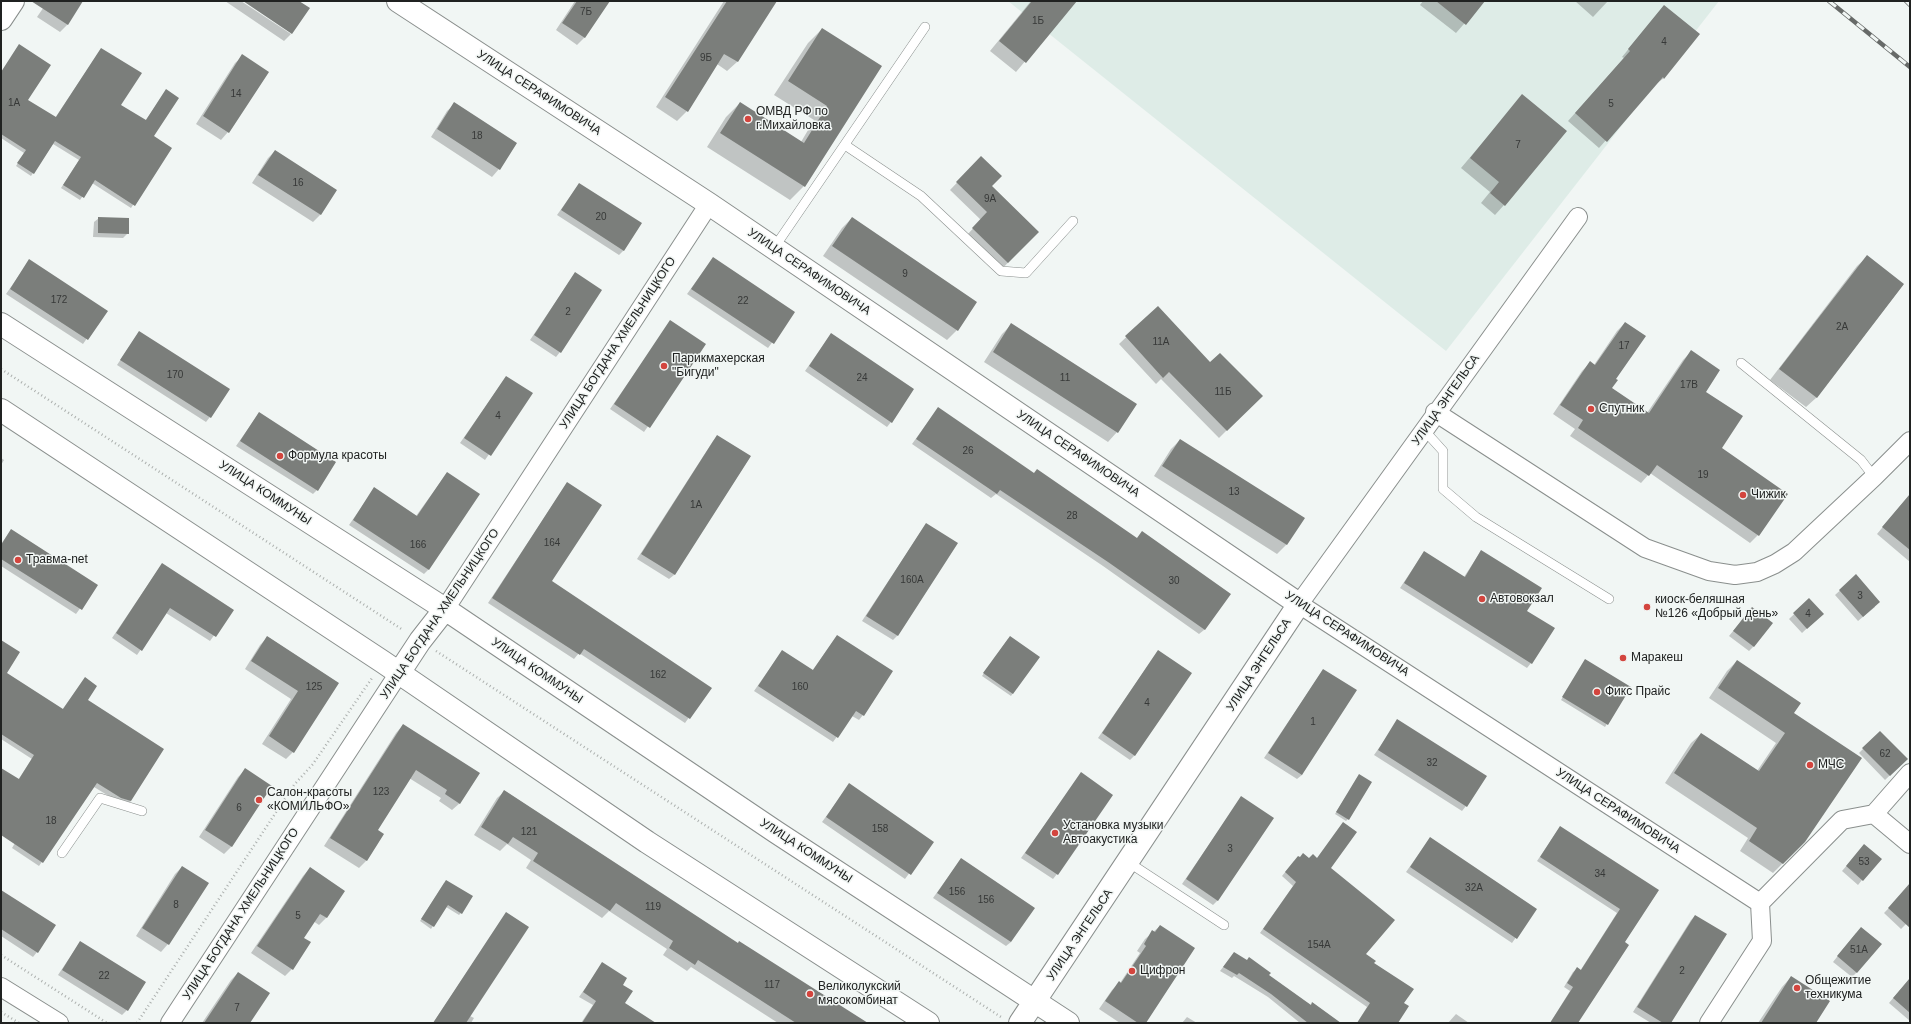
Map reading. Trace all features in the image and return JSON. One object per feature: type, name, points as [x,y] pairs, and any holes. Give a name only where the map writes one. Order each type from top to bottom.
[{"type":"street","points":[[1,19],[13,1]]},
{"type":"street","name":"УЛИЦА СЕРАФИМОВИЧА","points":[[398,1],[709,204],[1299,604],[1760,903]]},
{"type":"street","name":"УЛИЦА БОГДАНА ХМЕЛЬНИЦКОГО","points":[[170,1023],[391,668],[420,641],[444,609],[709,204]]},
{"type":"street","name":"УЛИЦА ЭНГЕЛЬСА","points":[[1012,1021],[1035,1001],[1299,604],[1424,430],[1435,412],[1578,217]]},
{"type":"street","name":"УЛИЦА КОММУНЫ","points":[[1,324],[444,609],[776,832],[1068,1023]]},
{"type":"street","points":[[1,410],[391,668],[648,842],[928,1023]]},
{"type":"street","points":[[1435,412],[1646,548],[1709,572],[1736,575],[1758,572],[1775,564],[1794,552],[1874,478],[1910,441]]},
{"type":"street","points":[[1709,1023],[1762,941],[1760,903],[1842,820],[1874,814],[1910,773]]},
{"type":"street","points":[[1874,814],[1910,844]]},
{"type":"street","points":[[1,987],[59,1023]]},
{"type":"lane","points":[[774,248],[925,27]]},
{"type":"lane","points":[[845,145],[921,196],[1001,271],[1026,273],[1073,221]]},
{"type":"lane","points":[[1741,363],[1861,460],[1874,478]]},
{"type":"lane","points":[[1424,430],[1443,451],[1443,489],[1476,517],[1609,599]]},
{"type":"lane","points":[[62,853],[100,798],[142,811]]},
{"type":"lane","points":[[1128,862],[1224,925]]},
{"type":"path","points":[[1,369],[420,641],[1012,1021]]},
{"type":"path","points":[[137,1023],[294,785],[313,764],[391,668]]},
{"type":"path","points":[[1,955],[107,1023]]},
{"type":"path","points":[[1,1012],[19,1023]]},
{"type":"shaded area","points":[[1008,1],[1719,1],[1446,351]]},
{"type":"building","points":[[31,1],[83,1],[68,25]]},
{"type":"building","points":[[243,1],[299,1],[310,8],[292,34]]},
{"type":"building","points":[[577,1],[610,1],[585,38],[562,23]]},
{"type":"building","points":[[727,1],[777,1],[738,62],[724,54],[688,112],[665,97]]},
{"type":"building","points":[[1032,1],[1077,1],[1026,63],[999,41]]},
{"type":"building","points":[[1436,1],[1485,1],[1466,25]]},
{"type":"building","points":[[1664,5],[1700,34],[1664,79],[1663,77],[1607,142],[1575,113],[1630,51],[1628,49]]},
{"type":"building","name":"ОМВД РФ по г.Михайловка","points":[[822,28],[882,66],[805,187],[720,133],[740,102],[804,143],[827,106],[788,81]]},
{"type":"building","points":[[19,44],[51,65],[28,100],[56,117],[101,48],[142,73],[121,105],[146,120],[166,89],[179,98],[154,136],[172,148],[135,206],[95,180],[84,198],[63,185],[81,157],[55,141],[34,174],[17,163],[26,150],[1,134],[1,72]]},
{"type":"building","points":[[242,54],[269,72],[229,133],[203,116]]},
{"type":"building","points":[[1522,94],[1567,131],[1505,206],[1490,193],[1499,182],[1470,158]]},
{"type":"building","points":[[454,102],[517,143],[500,170],[437,129]]},
{"type":"building","points":[[275,150],[337,190],[321,215],[258,175]]},
{"type":"building","points":[[981,156],[1002,176],[992,186],[1039,232],[1008,263],[972,228],[987,212],[956,182]]},
{"type":"building","points":[[579,183],[642,223],[624,251],[561,210]]},
{"type":"building","points":[[98,217],[129,218],[129,234],[98,233]]},
{"type":"building","points":[[852,217],[977,302],[958,331],[832,246]]},
{"type":"building","points":[[1867,255],[1904,284],[1817,398],[1779,369]]},
{"type":"building","points":[[713,257],[795,312],[774,344],[691,289]]},
{"type":"building","points":[[29,259],[108,311],[88,340],[10,289]]},
{"type":"building","points":[[575,272],[602,290],[561,353],[534,335]]},
{"type":"building","points":[[1158,306],[1210,362],[1220,353],[1263,396],[1227,431],[1169,372],[1163,378],[1125,336]]},
{"type":"building","points":[[670,320],[706,344],[650,428],[614,404]]},
{"type":"building","points":[[1625,322],[1646,336],[1616,379],[1618,380],[1612,388],[1649,413],[1691,350],[1720,370],[1706,392],[1743,416],[1722,448],[1788,494],[1759,536],[1657,465],[1649,476],[1578,428],[1583,420],[1560,405],[1590,361],[1595,365]]},
{"type":"building","points":[[1011,323],[1137,404],[1118,433],[993,352]]},
{"type":"building","points":[[139,331],[230,389],[211,418],[120,360]]},
{"type":"building","points":[[831,333],[914,389],[892,423],[809,366]]},
{"type":"building","points":[[506,376],[533,393],[491,456],[464,438]]},
{"type":"building","points":[[938,407],[1034,473],[1037,469],[1137,538],[1142,531],[1231,594],[1205,630],[1108,562],[1000,490],[997,494],[916,439]]},
{"type":"building","points":[[259,412],[336,462],[318,491],[240,441]]},
{"type":"building","points":[[717,435],[751,456],[675,575],[641,554]]},
{"type":"building","points":[[1180,439],[1305,518],[1287,545],[1162,466]]},
{"type":"building","points":[[447,472],[480,494],[429,570],[353,520],[374,487],[417,516]]},
{"type":"building","points":[[567,482],[602,505],[552,581],[712,688],[690,719],[584,649],[580,655],[492,598]]},
{"type":"building","points":[[1910,494],[1910,550],[1882,527]]},
{"type":"building","points":[[926,523],[958,543],[898,636],[866,616]]},
{"type":"building","points":[[11,529],[98,585],[82,610],[1,559],[1,545]]},
{"type":"building","name":"Автовокзал","points":[[1481,550],[1542,588],[1527,611],[1555,628],[1532,664],[1404,583],[1424,551],[1465,577]]},
{"type":"building","points":[[162,563],[234,610],[216,637],[170,608],[142,651],[116,633]]},
{"type":"building","points":[[1856,574],[1880,602],[1863,617],[1839,590]]},
{"type":"building","points":[[1809,598],[1824,614],[1807,629],[1793,613]]},
{"type":"building","points":[[1752,607],[1773,623],[1754,647],[1733,631]]},
{"type":"building","points":[[837,635],[893,671],[864,716],[856,711],[838,738],[758,686],[782,650],[813,670]]},
{"type":"building","points":[[267,636],[339,683],[294,753],[269,736],[298,691],[251,661]]},
{"type":"building","points":[[1010,636],[1040,657],[1013,694],[983,673]]},
{"type":"building","points":[[1,640],[20,652],[7,673],[63,709],[85,677],[97,686],[88,700],[164,749],[131,801],[121,798],[97,783],[43,863],[1,835],[1,768],[19,779],[34,755],[1,734]]},
{"type":"building","points":[[1158,650],[1192,673],[1135,756],[1102,733]]},
{"type":"building","name":"Фикс Прайс","points":[[1585,659],[1631,687],[1608,725],[1562,697]]},
{"type":"building","name":"МЧС","points":[[1737,660],[1801,703],[1794,713],[1862,758],[1805,842],[1783,864],[1749,841],[1757,828],[1674,773],[1701,733],[1759,771],[1785,733],[1718,688]]},
{"type":"building","points":[[1323,669],[1357,690],[1302,775],[1268,753]]},
{"type":"building","points":[[1397,719],[1487,776],[1467,807],[1378,750]]},
{"type":"building","points":[[403,724],[480,773],[460,804],[445,794],[447,790],[416,770],[378,830],[384,834],[367,861],[330,838]]},
{"type":"building","points":[[1880,731],[1908,759],[1890,776],[1862,748]]},
{"type":"building","points":[[245,768],[272,786],[232,847],[205,830]]},
{"type":"building","points":[[1081,772],[1113,795],[1058,875],[1025,853]]},
{"type":"building","points":[[1359,774],[1372,782],[1349,820],[1336,812]]},
{"type":"building","points":[[849,783],[934,842],[911,875],[826,817]]},
{"type":"building","points":[[504,790],[738,943],[739,941],[868,1023],[796,1023],[698,960],[695,965],[669,948],[673,941],[616,903],[610,911],[533,861],[538,853],[513,837],[508,844],[481,827]]},
{"type":"building","points":[[1241,796],[1274,818],[1218,901],[1186,879]]},
{"type":"building","points":[[1343,822],[1357,832],[1331,868],[1395,920],[1366,954],[1376,961],[1374,963],[1414,989],[1404,1003],[1409,1006],[1398,1023],[1357,1023],[1370,1003],[1263,929],[1296,882],[1285,872],[1298,856],[1300,857],[1303,853],[1309,858],[1313,854],[1317,858]]},
{"type":"building","points":[[1560,826],[1659,890],[1625,942],[1629,945],[1578,1023],[1550,1023],[1573,987],[1567,983],[1577,967],[1581,970],[1620,909],[1540,857]]},
{"type":"building","points":[[1430,837],[1537,909],[1517,939],[1410,867]]},
{"type":"building","points":[[1864,844],[1882,859],[1863,881],[1846,866]]},
{"type":"building","points":[[961,858],[1035,908],[1011,942],[937,893]]},
{"type":"building","points":[[182,866],[209,883],[169,945],[142,928]]},
{"type":"building","points":[[310,867],[345,891],[327,918],[320,914],[304,938],[311,942],[293,970],[257,946]]},
{"type":"building","points":[[446,880],[473,896],[462,914],[448,905],[434,927],[421,919]]},
{"type":"building","points":[[1910,883],[1910,928],[1888,908]]},
{"type":"building","points":[[1,890],[56,925],[38,953],[1,929]]},
{"type":"building","points":[[506,912],[529,927],[466,1023],[433,1023]]},
{"type":"building","points":[[1695,915],[1727,934],[1671,1023],[1663,1023],[1637,1007]]},
{"type":"building","points":[[1160,925],[1195,948],[1146,1023],[1138,1023],[1105,1001],[1119,981],[1121,983],[1146,946],[1144,944],[1152,930],[1155,932]]},
{"type":"building","points":[[1861,927],[1882,944],[1857,973],[1837,956]]},
{"type":"building","points":[[80,941],[146,982],[128,1011],[62,970]]},
{"type":"building","points":[[1234,952],[1247,960],[1249,957],[1271,973],[1269,975],[1311,1005],[1312,1002],[1341,1023],[1308,1023],[1271,994],[1239,973],[1237,975],[1223,967]]},
{"type":"building","points":[[602,962],[627,978],[623,985],[633,991],[625,1003],[656,1023],[582,1023],[596,1001],[583,992]]},
{"type":"building","points":[[238,972],[270,993],[250,1023],[204,1023]]},
{"type":"building","name":"Общежитие техникума","points":[[1791,976],[1830,1001],[1816,1023],[1761,1023]]},
{"type":"building","points":[[1910,978],[1910,1013],[1893,998]]},
{"type":"railway","points":[[1829,1],[1910,67]]},
{"type":"railway","points":[[1906,1],[1910,5]]},
{"type":"place","name":"ОМВД РФ по г.Михайловка","points":[[748,119]]},
{"type":"place","name":"Парикмахерская \"Бигуди\"","points":[[664,366]]},
{"type":"place","name":"Спутник","points":[[1591,409]]},
{"type":"place","name":"Формула красоты","points":[[280,456]]},
{"type":"place","name":"Чижик","points":[[1743,495]]},
{"type":"place","name":"Травма-net","points":[[18,560]]},
{"type":"place","name":"Автовокзал","points":[[1482,599]]},
{"type":"place","name":"киоск-беляшная №126 «Добрый день»","points":[[1647,607]]},
{"type":"place","name":"Маракеш","points":[[1623,658]]},
{"type":"place","name":"Фикс Прайс","points":[[1597,692]]},
{"type":"place","name":"МЧС","points":[[1810,765]]},
{"type":"place","name":"Салон-красоты «КОМИЛЬФО»","points":[[259,800]]},
{"type":"place","name":"Установка музыки Автоакустика","points":[[1055,833]]},
{"type":"place","name":"Цифрон","points":[[1132,971]]},
{"type":"place","name":"Общежитие техникума","points":[[1797,988]]},
{"type":"place","name":"Великолукский мясокомбинат","points":[[810,994]]}]
